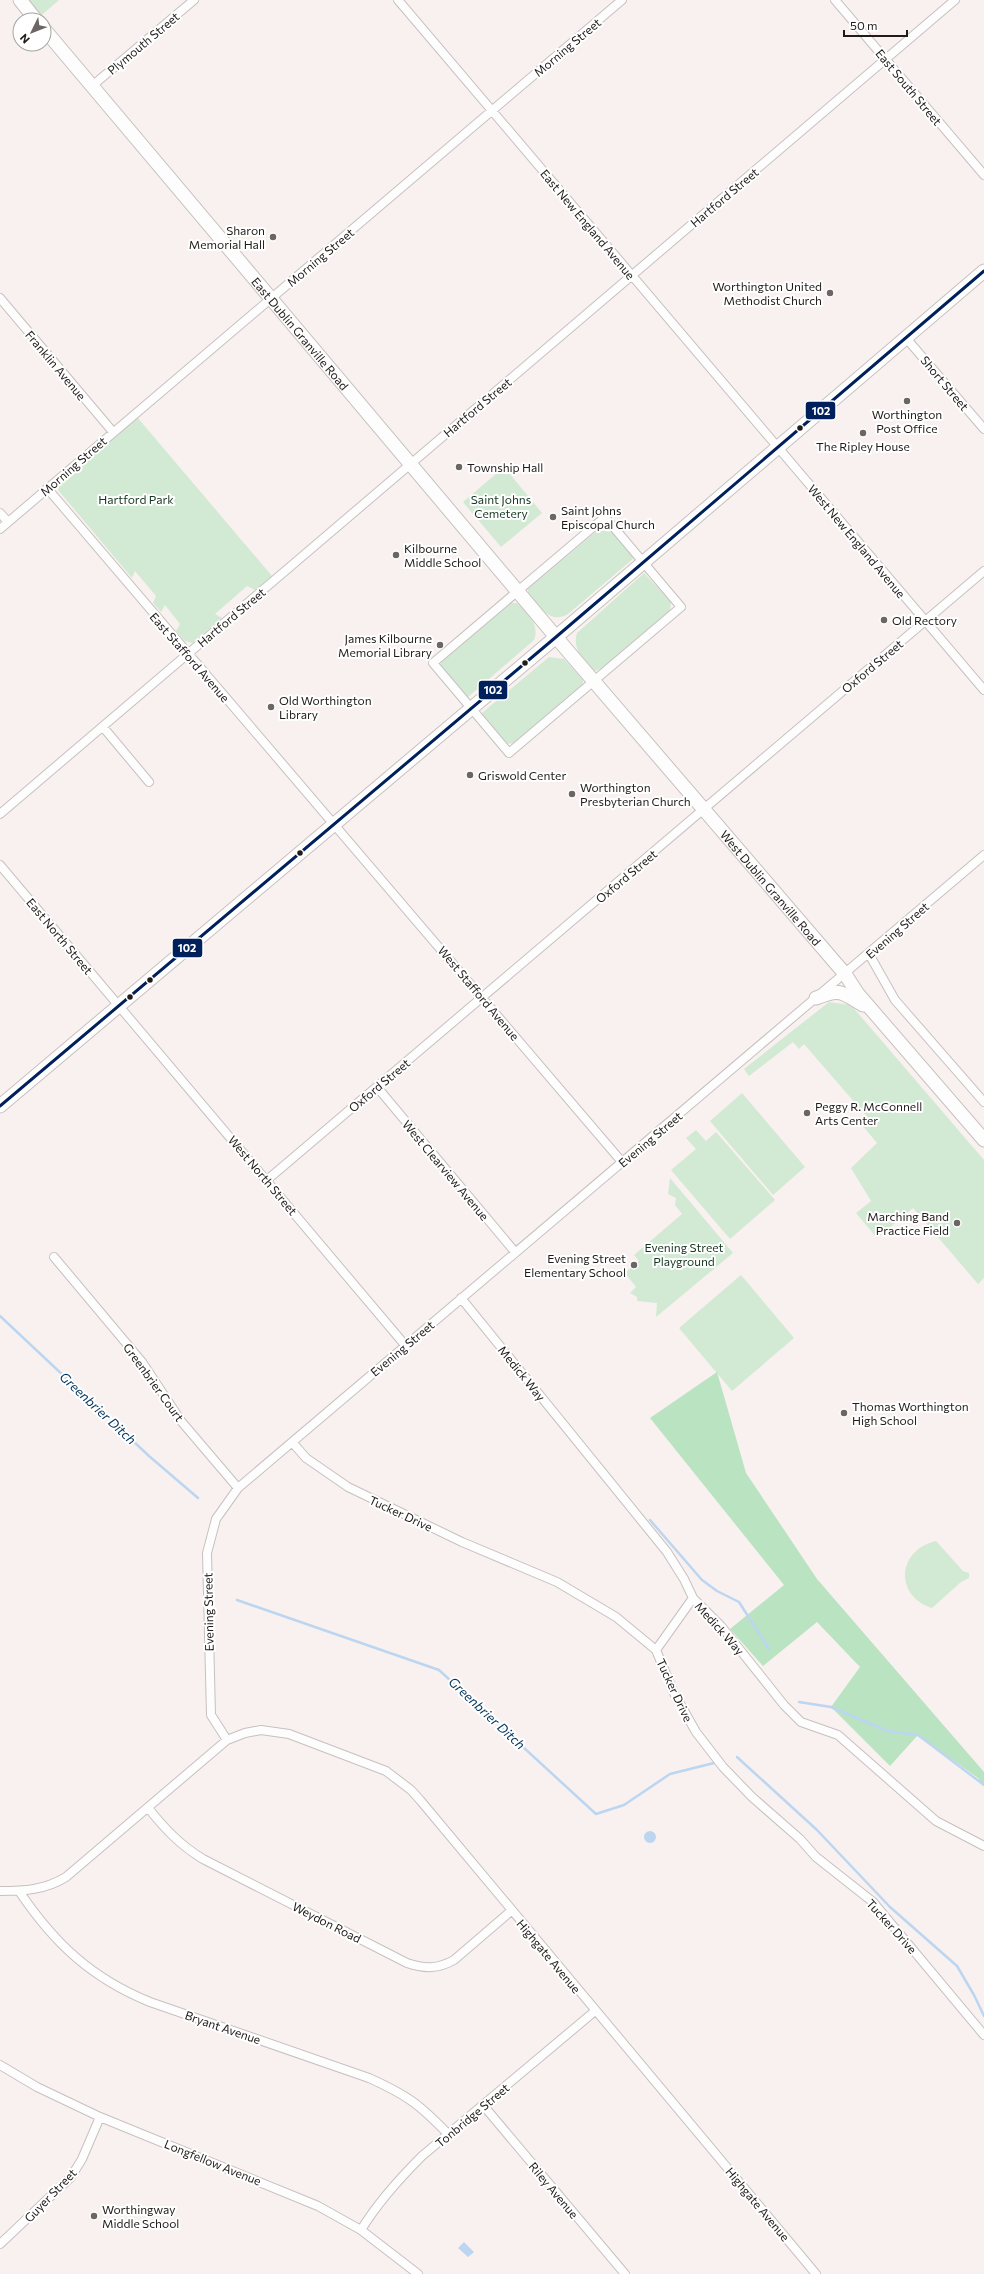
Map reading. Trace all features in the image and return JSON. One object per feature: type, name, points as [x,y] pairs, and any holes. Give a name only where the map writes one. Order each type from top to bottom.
[{"type":"main road","points":[[20,0],[30,12]]},
{"type":"main road","name":"East Dublin Granville Road","points":[[52,38],[556,637]]},
{"type":"main road","points":[[0,1106],[556,637],[984,271]]},
{"type":"main road","name":"West Dublin Granville Road","points":[[556,637],[845,974],[872,1010],[984,1140]]},
{"type":"main road","points":[[816,998],[833,991],[841,992],[872,1010]]},
{"type":"street","name":"Plymouth Street","points":[[92,86],[194,0]]},
{"type":"street","name":"East New England Avenue","points":[[398,0],[777,447]]},
{"type":"street","name":"Morning Street","points":[[0,529],[622,0]]},
{"type":"street","name":"East South Street","points":[[835,0],[984,175]]},
{"type":"street","name":"Hartford Street","points":[[0,814],[955,0]]},
{"type":"street","name":"Franklin Avenue","points":[[0,298],[113,432]]},
{"type":"street","name":"Short Street","points":[[906,338],[984,429]]},
{"type":"street","name":"West New England Avenue","points":[[777,447],[984,690]]},
{"type":"street","name":"East Stafford Avenue","points":[[48,488],[334,824]]},
{"type":"street","points":[[0,512],[8,522]]},
{"type":"street","points":[[605,518],[643,562],[681,607],[509,753],[433,663],[605,518]]},
{"type":"street","name":"Oxford Street","points":[[266,1180],[984,571]]},
{"type":"street","points":[[103,727],[149,782]]},
{"type":"street","name":"West Stafford Avenue","points":[[334,824],[483,997],[622,1162]]},
{"type":"street","name":"Evening Street","points":[[227,1740],[211,1715],[207,1553],[216,1519],[238,1488],[984,855]]},
{"type":"street","name":"East North Street","points":[[0,865],[120,1006]]},
{"type":"street","points":[[869,954],[895,1000],[984,1102]]},
{"type":"street","name":"West North Street","points":[[120,1006],[405,1345]]},
{"type":"street","name":"West Clearview Avenue","points":[[377,1087],[515,1252]]},
{"type":"street","name":"Greenbrier Court","points":[[54,1258],[142,1362],[181,1422],[238,1488]]},
{"type":"street","name":"Medick Way","points":[[461,1298],[667,1552],[684,1578],[693,1598],[721,1626],[793,1714],[811,1726],[824,1729],[838,1735],[936,1820],[984,1846]]},
{"type":"street","name":"Tucker Drive","points":[[292,1442],[306,1458],[348,1487],[462,1542],[557,1582],[616,1618],[656,1650],[674,1693],[696,1732],[723,1767],[752,1797],[800,1839],[816,1857],[873,1902],[984,2035]]},
{"type":"street","points":[[656,1650],[693,1598]]},
{"type":"street","name":"Highgate Avenue","points":[[227,1740],[245,1733],[274,1731],[289,1734],[386,1771],[411,1790],[816,2274]]},
{"type":"street","points":[[0,1891],[39,1889],[55,1884],[148,1809],[227,1740]]},
{"type":"street","name":"Weydon Road","points":[[148,1809],[169,1834],[191,1852],[407,1963],[419,1967],[431,1968],[444,1966],[454,1960],[511,1911]]},
{"type":"street","name":"Bryant Avenue","points":[[19,1891],[57,1940],[92,1973],[120,1990],[150,2002],[369,2078],[394,2089],[423,2108],[448,2134]]},
{"type":"street","name":"Tonbridge Street","points":[[361,2230],[373,2211],[396,2183],[448,2134],[595,2011]]},
{"type":"street","name":"Longfellow Avenue","points":[[0,2065],[37,2087],[100,2117],[318,2206],[361,2230],[395,2254],[418,2274]]},
{"type":"street","name":"Riley Avenue","points":[[483,2105],[625,2274]]},
{"type":"street","name":"Guyer Street","points":[[0,2244],[70,2177],[82,2159],[100,2117]]},
{"type":"green space","points":[[20,0],[59,0],[45,12],[31,12]]},
{"type":"green space","name":"Hartford Park","points":[[137,417],[272,576],[255,590],[247,586],[215,614],[222,618],[192,643],[185,641],[176,631],[180,624],[165,605],[161,612],[153,603],[156,596],[135,571],[132,578],[58,490],[60,483]]},
{"type":"green space","name":"Saint Johns Cemetery","points":[[504,467],[542,513],[501,547],[463,502]]},
{"type":"green space","points":[[598,530],[612,532],[631,554],[633,559],[568,614],[562,617],[550,616],[536,603],[528,593],[528,589]]},
{"type":"green space","points":[[644,573],[671,602],[670,611],[601,669],[595,671],[586,663],[577,649],[577,633]]},
{"type":"green space","points":[[511,603],[517,603],[532,620],[535,629],[534,640],[467,698],[441,668],[441,662]]},
{"type":"green space","points":[[549,657],[564,659],[583,680],[583,685],[516,743],[506,744],[481,714]]},
{"type":"green space","points":[[829,1002],[851,1005],[984,1160],[984,1278],[978,1284],[913,1208],[877,1238],[856,1213],[871,1201],[851,1168],[877,1143],[862,1125],[869,1119],[804,1044],[799,1049],[793,1042],[749,1076],[744,1069]]},
{"type":"green space","points":[[742,1093],[805,1167],[773,1195],[710,1121]]},
{"type":"green space","points":[[696,1130],[706,1141],[716,1132],[775,1200],[730,1239],[671,1170],[696,1149],[686,1138]]},
{"type":"green space","name":"Evening Street Playground","points":[[670,1178],[733,1253],[656,1317],[657,1303],[637,1301],[637,1297],[630,1293],[636,1287],[625,1273],[639,1261],[634,1255],[682,1214],[675,1205],[676,1198],[668,1194]]},
{"type":"green space","points":[[741,1275],[794,1338],[732,1391],[679,1328]]},
{"type":"green space","points":[[717,1372],[746,1473],[817,1579],[984,1772],[984,1786],[978,1778],[918,1735],[890,1766],[831,1707],[860,1667],[817,1622],[763,1666],[730,1629],[784,1585],[650,1418]]},
{"type":"green space","points":[[936,1541],[963,1571],[969,1573],[969,1578],[961,1582],[932,1608],[920,1602],[911,1594],[906,1584],[905,1573],[908,1563],[914,1554],[923,1546]]},
{"type":"water","points":[[650,1831],[654,1833],[656,1837],[654,1841],[650,1843],[646,1841],[644,1837],[646,1833]]},
{"type":"water","points":[[464,2242],[474,2252],[468,2257],[458,2248]]},
{"type":"waterway","name":"Greenbrier Ditch","points":[[0,1316],[149,1456],[198,1498]]},
{"type":"waterway","points":[[650,1520],[702,1580],[717,1591],[739,1602],[769,1649]]},
{"type":"waterway","name":"Greenbrier Ditch","points":[[237,1600],[439,1670],[596,1814],[624,1805],[670,1774],[714,1763]]},
{"type":"waterway","name":"Greenbrier Ditch","points":[[799,1702],[831,1707],[888,1731],[918,1735],[984,1785]]},
{"type":"waterway","points":[[737,1757],[817,1830],[890,1907],[957,1966],[984,2016]]},
{"type":"transit line","name":"102","points":[[0,1106],[556,637],[984,271]]},
{"type":"place","name":"Sharon Memorial Hall","points":[[273,237]]},
{"type":"place","name":"Worthington United Methodist Church","points":[[830,293]]},
{"type":"place","name":"Worthington Post Office","points":[[907,401]]},
{"type":"place","name":"The Ripley House","points":[[863,433]]},
{"type":"place","name":"Township Hall","points":[[459,467]]},
{"type":"place","name":"Saint Johns Episcopal Church","points":[[553,517]]},
{"type":"place","name":"Kilbourne Middle School","points":[[396,555]]},
{"type":"place","name":"Old Rectory","points":[[884,620]]},
{"type":"place","name":"James Kilbourne Memorial Library","points":[[440,645]]},
{"type":"place","name":"Old Worthington Library","points":[[271,707]]},
{"type":"place","name":"Griswold Center","points":[[470,775]]},
{"type":"place","name":"Worthington Presbyterian Church","points":[[572,794]]},
{"type":"place","name":"Peggy R. McConnell Arts Center","points":[[807,1113]]},
{"type":"place","name":"Marching Band Practice Field","points":[[957,1223]]},
{"type":"place","name":"Evening Street Elementary School","points":[[634,1265]]},
{"type":"place","name":"Thomas Worthington High School","points":[[844,1413]]},
{"type":"place","name":"Worthingway Middle School","points":[[94,2216]]}]
